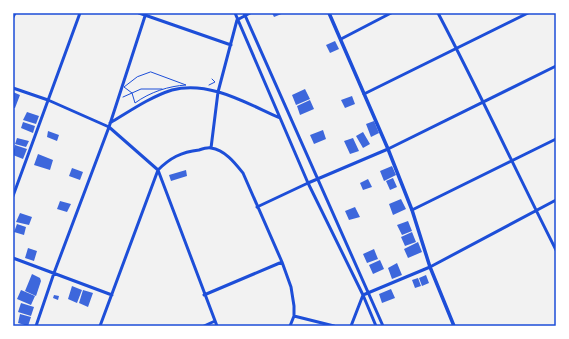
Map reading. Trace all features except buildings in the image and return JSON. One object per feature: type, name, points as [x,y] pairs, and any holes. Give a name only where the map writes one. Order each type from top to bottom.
[{"type":"street","points":[[13,17],[14,13]]},
{"type":"street","points":[[13,196],[80,13]]},
{"type":"street","points":[[139,13],[231,45]]},
{"type":"street","points":[[235,13],[308,183],[363,295],[376,326]]},
{"type":"street","points":[[211,148],[218,92],[238,20],[244,14],[250,13]]},
{"type":"street","points":[[329,13],[388,149],[412,210],[430,267],[454,326]]},
{"type":"street","points":[[341,39],[391,13]]},
{"type":"street","points":[[438,13],[485,102],[511,161],[556,250]]},
{"type":"street","points":[[364,94],[528,13]]},
{"type":"street","points":[[36,326],[54,273],[109,127],[145,14]]},
{"type":"street","points":[[244,14],[316,179],[369,292],[383,326]]},
{"type":"street","points":[[257,207],[316,179],[388,149],[556,66]]},
{"type":"street","points":[[13,88],[48,100],[109,127],[158,170],[217,326]]},
{"type":"street","points":[[110,123],[145,101],[174,90],[202,88],[218,92],[280,118]]},
{"type":"street","points":[[412,210],[556,139]]},
{"type":"street","points":[[100,326],[158,170],[175,156],[187,151],[211,148],[223,153],[234,162],[243,173],[282,262],[291,287],[294,316],[290,326]]},
{"type":"street","points":[[351,326],[363,295],[430,267],[556,200]]},
{"type":"street","points":[[13,258],[112,296]]},
{"type":"street","points":[[204,295],[282,262]]},
{"type":"street","points":[[294,316],[334,326]]},
{"type":"street","points":[[204,326],[215,321]]},
{"type":"path","points":[[151,72],[186,85],[162,90],[145,96],[136,102],[131,92],[124,87],[137,77],[151,72]]},
{"type":"path","points":[[122,98],[131,92],[141,89],[162,90]]}]
